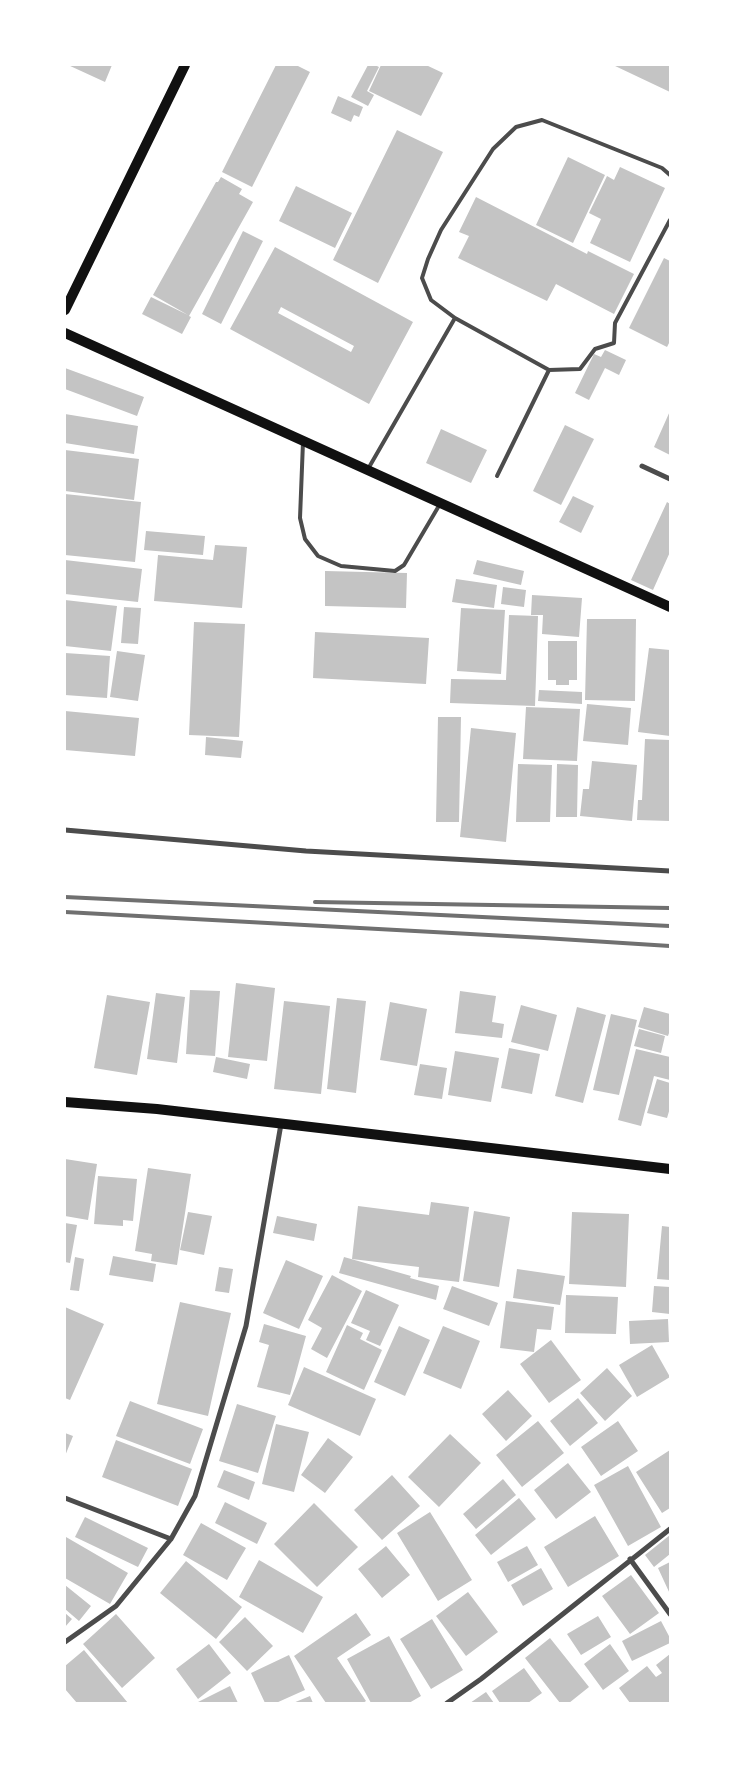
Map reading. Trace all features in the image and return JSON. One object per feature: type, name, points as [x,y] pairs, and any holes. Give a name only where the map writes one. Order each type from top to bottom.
[{"type":"main road","points":[[65,310],[185,65]]},
{"type":"main road","points":[[65,333],[670,607]]},
{"type":"main road","points":[[65,1102],[157,1108],[670,1169]]},
{"type":"street","points":[[642,466],[670,479]]},
{"type":"street","points":[[65,830],[306,851],[670,871]]},
{"type":"street","points":[[65,1642],[116,1606],[171,1539],[195,1496],[246,1326],[281,1124]]},
{"type":"street","points":[[65,1498],[171,1539]]},
{"type":"street","points":[[447,1703],[481,1679],[670,1529]]},
{"type":"street","points":[[630,1559],[670,1614]]},
{"type":"lane","points":[[670,175],[662,168],[542,120],[516,128],[493,149],[441,230],[422,278],[431,300],[455,318],[549,370],[580,369],[595,349],[614,343],[615,323],[670,220]]},
{"type":"lane","points":[[367,471],[455,318]]},
{"type":"lane","points":[[497,476],[549,370]]},
{"type":"lane","points":[[303,442],[300,518],[305,539],[318,556],[341,566],[396,571],[404,565],[440,504]]},
{"type":"building","points":[[68,65],[112,65],[105,82]]},
{"type":"building","points":[[276,65],[296,65],[310,72],[252,187],[222,172]]},
{"type":"building","points":[[368,65],[379,67],[367,91],[374,95],[368,106],[351,97]]},
{"type":"building","points":[[381,65],[426,65],[443,73],[421,116],[369,91]]},
{"type":"building","points":[[613,65],[668,65],[670,66],[670,92]]},
{"type":"building","points":[[338,96],[363,107],[359,117],[354,115],[351,122],[331,113]]},
{"type":"building","points":[[397,130],[443,152],[378,283],[333,260]]},
{"type":"building","points":[[568,157],[605,175],[573,243],[536,225]]},
{"type":"building","points":[[620,167],[665,188],[630,262],[590,243],[601,219],[589,213],[607,176],[614,180]]},
{"type":"building","points":[[221,177],[242,189],[239,194],[253,202],[189,316],[191,317],[182,334],[142,314],[151,297],[188,315],[153,295],[216,182]]},
{"type":"building","points":[[296,186],[352,213],[335,248],[279,221]]},
{"type":"building","points":[[476,197],[587,254],[588,251],[634,274],[614,314],[556,284],[547,301],[458,258],[469,236],[459,232]]},
{"type":"building","points":[[243,231],[263,241],[221,324],[202,314]]},
{"type":"building","points":[[275,247],[413,322],[369,404],[230,329]],"holes":[[[281,307],[354,346],[351,352],[278,313]]]},
{"type":"building","points":[[664,258],[670,261],[670,341],[667,347],[629,328]]},
{"type":"building","points":[[605,350],[626,360],[619,375],[605,368],[589,400],[575,393],[594,354],[601,357]]},
{"type":"building","points":[[65,368],[144,397],[137,416],[65,389]]},
{"type":"building","points":[[670,411],[670,455],[654,447]]},
{"type":"building","points":[[65,414],[138,426],[134,454],[65,443]]},
{"type":"building","points":[[565,425],[594,439],[561,505],[533,491]]},
{"type":"building","points":[[441,429],[487,450],[471,483],[426,463]]},
{"type":"building","points":[[65,450],[139,459],[134,500],[65,491]]},
{"type":"building","points":[[65,494],[141,502],[135,562],[65,555]]},
{"type":"building","points":[[573,496],[594,506],[581,533],[559,522]]},
{"type":"building","points":[[667,502],[670,504],[670,552],[653,590],[631,580]]},
{"type":"building","points":[[146,531],[205,536],[203,555],[144,550]]},
{"type":"building","points":[[215,545],[247,547],[242,608],[154,601],[158,555],[213,560]]},
{"type":"building","points":[[65,560],[142,569],[138,602],[65,594]]},
{"type":"building","points":[[477,560],[524,571],[521,585],[473,574]]},
{"type":"building","points":[[325,571],[407,573],[406,608],[325,606]]},
{"type":"building","points":[[456,579],[497,585],[494,608],[452,602]]},
{"type":"building","points":[[503,587],[526,590],[524,607],[501,604]]},
{"type":"building","points":[[532,595],[582,598],[579,637],[542,634],[543,615],[531,615]]},
{"type":"building","points":[[65,600],[117,606],[111,651],[65,646]]},
{"type":"building","points":[[124,607],[141,608],[138,644],[121,643]]},
{"type":"building","points":[[461,608],[505,610],[501,674],[457,671]]},
{"type":"building","points":[[509,615],[538,616],[535,706],[450,703],[451,679],[506,680]]},
{"type":"building","points":[[587,619],[636,619],[635,701],[585,700]]},
{"type":"building","points":[[194,622],[245,624],[239,737],[189,735]]},
{"type":"building","points":[[315,632],[429,638],[426,684],[313,678]]},
{"type":"building","points":[[548,641],[577,641],[577,680],[569,680],[569,685],[556,685],[556,680],[548,680]]},
{"type":"building","points":[[649,648],[670,650],[670,736],[638,732]]},
{"type":"building","points":[[117,651],[145,655],[138,701],[110,697]]},
{"type":"building","points":[[65,653],[110,656],[107,698],[65,695]]},
{"type":"building","points":[[539,690],[582,692],[582,704],[538,701]]},
{"type":"building","points":[[587,704],[631,708],[628,745],[583,741]]},
{"type":"building","points":[[526,707],[580,709],[577,761],[523,759]]},
{"type":"building","points":[[65,711],[139,718],[135,756],[65,750]]},
{"type":"building","points":[[438,717],[461,717],[459,822],[436,822]]},
{"type":"building","points":[[471,728],[516,733],[506,842],[460,837]]},
{"type":"building","points":[[206,737],[243,741],[241,758],[205,755]]},
{"type":"building","points":[[645,739],[670,740],[670,821],[637,820],[638,800],[642,800]]},
{"type":"building","points":[[592,761],[637,765],[632,821],[580,816],[583,789],[589,789]]},
{"type":"building","points":[[518,764],[552,765],[550,822],[516,822]]},
{"type":"building","points":[[557,764],[578,765],[577,817],[556,817]]},
{"type":"building","points":[[236,983],[275,988],[267,1061],[228,1057]]},
{"type":"building","points":[[190,990],[220,991],[215,1056],[186,1054]]},
{"type":"building","points":[[460,991],[496,996],[492,1022],[504,1024],[502,1038],[455,1033]]},
{"type":"building","points":[[156,993],[185,997],[177,1063],[147,1059]]},
{"type":"building","points":[[107,995],[150,1002],[137,1075],[94,1068]]},
{"type":"building","points":[[337,998],[366,1001],[356,1093],[327,1089]]},
{"type":"building","points":[[284,1001],[330,1006],[321,1094],[274,1089]]},
{"type":"building","points":[[390,1002],[427,1009],[417,1066],[380,1060]]},
{"type":"building","points":[[521,1005],[557,1015],[548,1051],[511,1042]]},
{"type":"building","points":[[577,1007],[606,1015],[583,1103],[555,1096]]},
{"type":"building","points":[[644,1007],[670,1014],[668,1036],[638,1027]]},
{"type":"building","points":[[611,1014],[637,1020],[619,1095],[593,1090]]},
{"type":"building","points":[[639,1029],[665,1036],[661,1053],[634,1046]]},
{"type":"building","points":[[509,1048],[540,1054],[532,1094],[501,1088]]},
{"type":"building","points":[[636,1049],[670,1057],[670,1080],[654,1076],[641,1126],[618,1120]]},
{"type":"building","points":[[455,1051],[499,1058],[491,1102],[448,1095]]},
{"type":"building","points":[[216,1057],[250,1064],[247,1079],[213,1072]]},
{"type":"building","points":[[420,1064],[447,1068],[442,1099],[414,1095]]},
{"type":"building","points":[[657,1079],[670,1083],[670,1108],[667,1118],[647,1113]]},
{"type":"building","points":[[65,1159],[97,1164],[88,1220],[65,1216]]},
{"type":"building","points":[[148,1168],[191,1174],[177,1265],[151,1261],[152,1254],[135,1251]]},
{"type":"building","points":[[98,1176],[137,1179],[133,1221],[123,1220],[123,1226],[94,1224]]},
{"type":"building","points":[[431,1202],[469,1207],[459,1282],[418,1277],[419,1267],[352,1259],[358,1206],[429,1215]]},
{"type":"building","points":[[474,1211],[510,1217],[499,1287],[463,1281]]},
{"type":"building","points":[[188,1212],[212,1216],[204,1255],[180,1250]]},
{"type":"building","points":[[572,1212],[629,1214],[626,1287],[569,1284]]},
{"type":"building","points":[[277,1216],[317,1224],[314,1241],[273,1233]]},
{"type":"building","points":[[65,1223],[77,1225],[70,1263],[65,1262]]},
{"type":"building","points":[[662,1226],[670,1227],[670,1280],[657,1279]]},
{"type":"building","points":[[113,1256],[156,1264],[153,1282],[109,1275]]},
{"type":"building","points":[[75,1257],[84,1259],[79,1291],[70,1290]]},
{"type":"building","points":[[344,1257],[439,1286],[436,1300],[339,1273]]},
{"type":"building","points":[[286,1260],[323,1276],[299,1329],[263,1313]]},
{"type":"building","points":[[219,1267],[233,1269],[229,1293],[215,1291]]},
{"type":"building","points":[[517,1269],[565,1276],[560,1305],[513,1298]]},
{"type":"building","points":[[332,1275],[362,1291],[327,1358],[311,1349],[322,1328],[308,1320]]},
{"type":"building","points":[[452,1286],[498,1303],[489,1326],[443,1309]]},
{"type":"building","points":[[654,1286],[670,1287],[670,1314],[652,1312]]},
{"type":"building","points":[[366,1290],[399,1305],[380,1346],[366,1340],[370,1331],[351,1323]]},
{"type":"building","points":[[566,1295],[618,1297],[616,1334],[565,1333]]},
{"type":"building","points":[[506,1301],[554,1307],[551,1330],[537,1329],[534,1352],[500,1348]]},
{"type":"building","points":[[180,1302],[231,1313],[208,1416],[157,1404]]},
{"type":"building","points":[[65,1307],[104,1324],[70,1400],[65,1398]]},
{"type":"building","points":[[668,1319],[669,1342],[630,1344],[629,1321]]},
{"type":"building","points":[[264,1324],[306,1336],[290,1395],[257,1387],[269,1345],[259,1342]]},
{"type":"building","points":[[347,1325],[363,1333],[360,1339],[382,1350],[364,1390],[326,1372]]},
{"type":"building","points":[[399,1326],[430,1340],[405,1396],[374,1382]]},
{"type":"building","points":[[443,1326],[480,1341],[461,1389],[423,1373]]},
{"type":"building","points":[[551,1340],[581,1380],[549,1403],[520,1364]]},
{"type":"building","points":[[652,1345],[670,1377],[637,1397],[619,1365]]},
{"type":"building","points":[[304,1367],[376,1399],[360,1436],[288,1405]]},
{"type":"building","points":[[607,1368],[632,1396],[605,1421],[580,1393]]},
{"type":"building","points":[[508,1390],[532,1416],[506,1441],[482,1414]]},
{"type":"building","points":[[578,1398],[598,1423],[570,1446],[550,1421]]},
{"type":"building","points":[[130,1401],[203,1429],[190,1464],[116,1436]]},
{"type":"building","points":[[237,1404],[276,1416],[258,1473],[219,1461]]},
{"type":"building","points":[[538,1421],[564,1453],[522,1487],[496,1455]]},
{"type":"building","points":[[618,1421],[638,1451],[601,1476],[581,1447]]},
{"type":"building","points":[[276,1424],[309,1432],[294,1492],[262,1484]]},
{"type":"building","points":[[65,1433],[73,1436],[65,1456]]},
{"type":"building","points":[[450,1434],[481,1463],[439,1507],[408,1477]]},
{"type":"building","points":[[328,1438],[353,1457],[325,1493],[301,1475]]},
{"type":"building","points":[[116,1440],[192,1469],[178,1506],[102,1477]]},
{"type":"building","points":[[670,1450],[670,1508],[662,1513],[636,1472]]},
{"type":"building","points":[[568,1463],[591,1492],[556,1519],[534,1490]]},
{"type":"building","points":[[628,1466],[661,1527],[628,1546],[594,1485]]},
{"type":"building","points":[[224,1470],[255,1482],[249,1500],[217,1487]]},
{"type":"building","points":[[392,1475],[420,1506],[382,1540],[354,1510]]},
{"type":"building","points":[[503,1479],[516,1495],[476,1529],[463,1514]]},
{"type":"building","points":[[519,1498],[536,1519],[491,1555],[475,1535]]},
{"type":"building","points":[[225,1502],[267,1523],[257,1544],[215,1523]]},
{"type":"building","points":[[314,1503],[358,1547],[317,1587],[274,1544]]},
{"type":"building","points":[[430,1512],[472,1580],[438,1601],[397,1533]]},
{"type":"building","points":[[595,1516],[619,1556],[568,1587],[544,1547]]},
{"type":"building","points":[[85,1517],[148,1548],[138,1567],[75,1537]]},
{"type":"building","points":[[201,1523],[246,1548],[227,1580],[183,1555]]},
{"type":"building","points":[[670,1535],[670,1554],[654,1567],[645,1555]]},
{"type":"building","points":[[66,1537],[128,1573],[110,1604],[65,1578]]},
{"type":"building","points":[[386,1546],[410,1575],[382,1598],[358,1569]]},
{"type":"building","points":[[527,1546],[538,1565],[508,1582],[497,1562]]},
{"type":"building","points":[[259,1560],[323,1597],[303,1633],[239,1597]]},
{"type":"building","points":[[186,1561],[242,1607],[216,1639],[160,1593]]},
{"type":"building","points":[[670,1562],[670,1594],[658,1568]]},
{"type":"building","points":[[541,1568],[553,1589],[523,1606],[511,1585]]},
{"type":"building","points":[[631,1575],[659,1613],[630,1634],[602,1596]]},
{"type":"building","points":[[65,1585],[91,1606],[79,1621],[65,1609]]},
{"type":"building","points":[[468,1592],[498,1632],[466,1656],[436,1616]]},
{"type":"building","points":[[65,1613],[72,1619],[65,1627]]},
{"type":"building","points":[[356,1613],[371,1635],[337,1658],[366,1701],[363,1703],[326,1703],[294,1656]]},
{"type":"building","points":[[116,1614],[155,1658],[122,1688],[83,1644]]},
{"type":"building","points":[[598,1616],[611,1637],[581,1655],[567,1634]]},
{"type":"building","points":[[245,1617],[273,1646],[247,1671],[219,1642]]},
{"type":"building","points":[[432,1619],[463,1670],[431,1689],[400,1639]]},
{"type":"building","points":[[661,1621],[670,1638],[670,1643],[632,1661],[622,1641]]},
{"type":"building","points":[[389,1636],[421,1696],[409,1703],[371,1703],[347,1659]]},
{"type":"building","points":[[550,1638],[589,1687],[569,1703],[560,1703],[525,1658]]},
{"type":"building","points":[[209,1644],[231,1673],[198,1699],[176,1669]]},
{"type":"building","points":[[610,1644],[629,1671],[603,1690],[584,1664]]},
{"type":"building","points":[[84,1650],[128,1703],[77,1703],[65,1689],[65,1666]]},
{"type":"building","points":[[670,1654],[670,1703],[630,1703],[619,1688],[647,1666],[656,1677],[662,1673],[656,1665]]},
{"type":"building","points":[[289,1655],[305,1690],[276,1703],[265,1703],[251,1673]]},
{"type":"building","points":[[524,1668],[542,1693],[528,1703],[500,1703],[492,1691]]},
{"type":"building","points":[[230,1686],[238,1703],[196,1703]]},
{"type":"building","points":[[486,1692],[494,1703],[470,1703]]},
{"type":"building","points":[[310,1696],[313,1703],[293,1703]]},
{"type":"railway","points":[[65,897],[670,926]]},
{"type":"railway","points":[[315,902],[670,908]]},
{"type":"railway","points":[[65,912],[670,946]]}]
